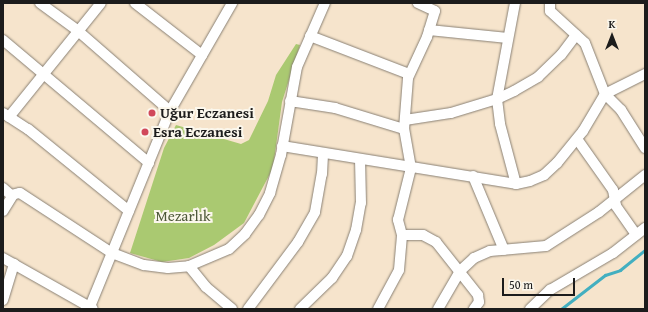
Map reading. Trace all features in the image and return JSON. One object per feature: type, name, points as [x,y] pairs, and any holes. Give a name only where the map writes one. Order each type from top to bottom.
[{"type":"street","points":[[40,3],[77,30],[170,111]]},
{"type":"street","points":[[101,3],[77,30],[44,73],[6,115],[129,211]]},
{"type":"street","points":[[135,3],[202,55]]},
{"type":"street","points":[[3,258],[91,308],[170,111],[232,3]]},
{"type":"street","points":[[3,212],[13,195],[20,193],[112,253],[144,265],[168,268],[189,266],[229,249],[245,234],[259,215],[270,193],[282,146],[297,67],[326,3]]},
{"type":"street","points":[[378,309],[399,270],[402,235],[398,220],[411,168],[405,124],[409,74],[429,30],[436,7],[418,3]]},
{"type":"street","points":[[515,3],[497,99],[500,124],[516,184]]},
{"type":"street","points":[[550,3],[550,11],[585,43],[605,94],[621,110],[645,148]]},
{"type":"street","points":[[429,30],[508,38]]},
{"type":"street","points":[[290,100],[335,108],[405,124],[451,113],[497,99],[538,77],[561,55],[576,35]]},
{"type":"street","points":[[310,36],[409,74]]},
{"type":"street","points":[[3,40],[149,163]]},
{"type":"street","points":[[282,146],[516,184],[544,175],[577,139],[605,94],[645,74]]},
{"type":"street","points":[[577,139],[612,190],[623,217],[636,235]]},
{"type":"street","points":[[248,309],[298,242],[315,212],[322,174],[323,153]]},
{"type":"street","points":[[300,309],[332,278],[347,256],[356,230],[360,203],[360,158]]},
{"type":"street","points":[[438,309],[460,271],[474,258],[490,251],[546,246],[599,212],[614,198],[645,175]]},
{"type":"street","points":[[473,176],[504,250]]},
{"type":"street","points":[[3,188],[13,195]]},
{"type":"street","points":[[530,309],[550,290],[613,253],[645,228]]},
{"type":"street","points":[[402,235],[422,235],[436,242],[478,295],[479,302],[474,309]]},
{"type":"street","points":[[3,300],[14,264]]},
{"type":"street","points":[[189,266],[206,287],[232,309]]},
{"type":"green space","name":"Mezarlık","points":[[296,44],[300,45],[282,102],[273,168],[244,223],[214,245],[189,258],[162,262],[130,253],[164,148],[176,125],[241,144],[249,140],[268,101],[276,75]]},
{"type":"waterway","points":[[561,309],[605,275],[620,270],[645,250]]},
{"type":"place","name":"Uğur Eczanesi","points":[[152,113]]},
{"type":"place","name":"Esra Eczanesi","points":[[145,132]]}]
